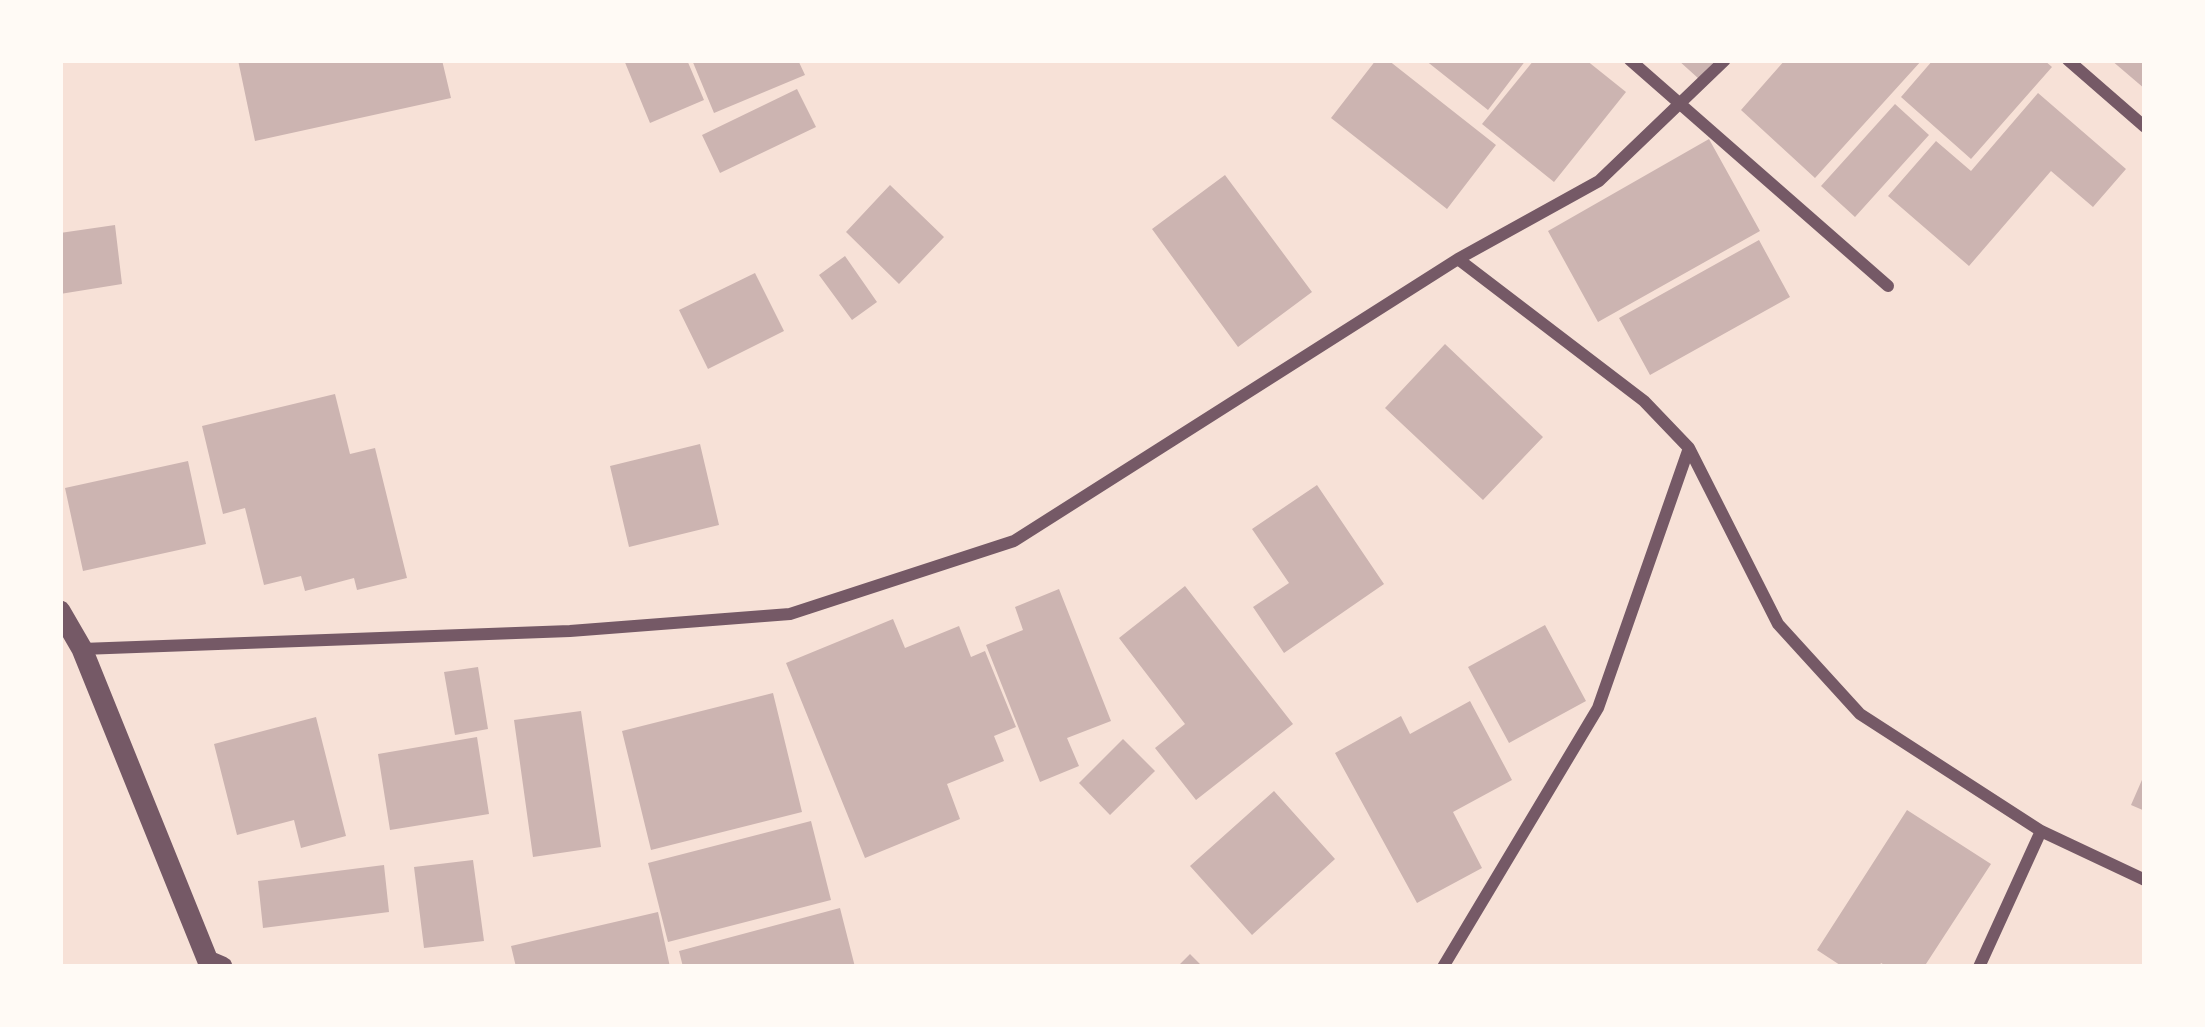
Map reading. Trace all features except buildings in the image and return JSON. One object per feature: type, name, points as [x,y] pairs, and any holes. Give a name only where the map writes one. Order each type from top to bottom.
[{"type":"street","points":[[1630,60],[1888,286]]},
{"type":"street","points":[[82,649],[570,631],[790,614],[1014,541],[1458,259],[1599,181],[1725,60]]},
{"type":"street","points":[[2068,60],[2145,128]]},
{"type":"street","points":[[1458,259],[1644,401],[1689,448],[1778,624],[1860,714],[2041,831],[2145,880]]},
{"type":"street","points":[[1443,967],[1598,708],[1689,448]]},
{"type":"street","points":[[60,611],[82,649],[208,961],[222,967]]},
{"type":"street","points":[[1979,967],[2041,831]]}]
